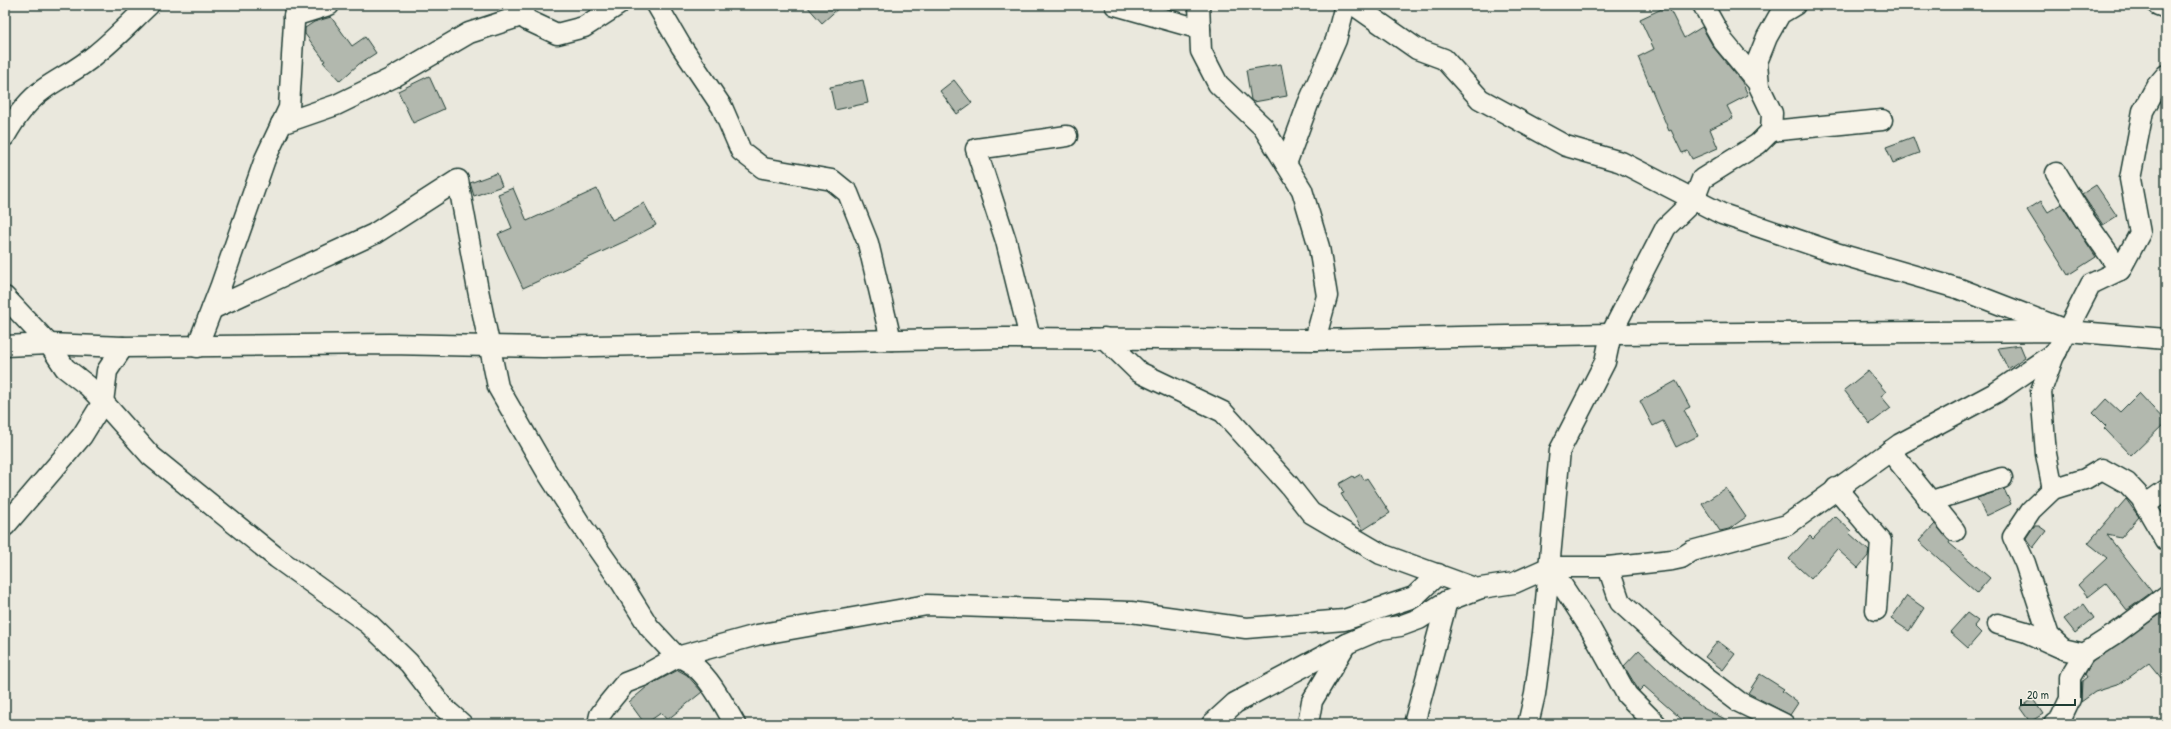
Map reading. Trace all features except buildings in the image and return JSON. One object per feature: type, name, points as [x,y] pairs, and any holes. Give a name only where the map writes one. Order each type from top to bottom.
[{"type":"street","points":[[5,136],[15,118],[32,99],[44,89],[72,73],[96,54],[149,5]]},
{"type":"street","points":[[197,347],[265,159],[289,108],[295,11],[329,5]]},
{"type":"street","points":[[281,124],[343,102],[392,78],[468,33],[520,10],[527,20],[558,34],[584,27],[618,5]]},
{"type":"street","points":[[657,5],[681,46],[722,107],[741,151],[763,168],[832,180],[848,192],[868,243],[891,340]]},
{"type":"street","points":[[1114,5],[1200,29]]},
{"type":"street","points":[[1199,5],[1201,51],[1218,84],[1263,127],[1302,190],[1320,247],[1327,296],[1315,340]]},
{"type":"street","points":[[1286,164],[1308,104],[1336,40],[1345,5]]},
{"type":"street","points":[[1354,5],[1417,49],[1444,59],[1480,99],[1566,146],[1621,162],[1722,214],[1836,253],[1960,289],[2067,331]]},
{"type":"street","points":[[1528,724],[1535,694],[1550,567],[1560,450],[1605,362],[1611,334],[1666,228],[1694,200],[1702,179],[1758,144],[1771,130],[1772,113],[1758,82],[1723,42],[1704,5]]},
{"type":"street","points":[[1758,82],[1757,62],[1767,37],[1780,14],[1794,5]]},
{"type":"street","points":[[2158,5],[2166,8]]},
{"type":"street","points":[[2053,489],[2046,454],[2041,391],[2057,351],[2091,284],[2120,270],[2140,232],[2130,179],[2143,111],[2156,86],[2166,75]]},
{"type":"street","points":[[1771,130],[1882,120]]},
{"type":"street","points":[[1030,338],[1006,241],[976,149],[1067,136]]},
{"type":"street","points":[[2056,173],[2084,218],[2120,270]]},
{"type":"street","points":[[212,309],[374,234],[458,180],[478,290],[498,387],[547,472],[621,582],[649,627],[677,657],[683,658],[709,680],[735,724]]},
{"type":"street","points":[[5,297],[49,344],[65,368],[88,386],[151,456],[277,558],[369,624],[409,663],[443,707],[462,724]]},
{"type":"street","points":[[5,346],[49,344],[123,347],[197,347],[389,344],[543,347],[1030,338],[1315,340],[1611,334],[2067,331],[2166,339]]},
{"type":"street","points":[[1104,338],[1139,372],[1223,412],[1289,485],[1311,513],[1381,554],[1477,589]]},
{"type":"street","points":[[5,526],[82,436],[103,402],[107,371],[123,347]]},
{"type":"street","points":[[1212,724],[1235,703],[1346,644],[1381,628],[1406,624],[1447,601],[1477,589],[1514,583],[1550,567],[1608,567],[1672,560],[1681,558],[1692,551],[1787,525],[1836,488],[1890,451],[1997,392],[2057,351]]},
{"type":"street","points":[[1890,451],[1929,502],[1955,531]]},
{"type":"street","points":[[2063,649],[2049,636],[2025,563],[2013,536],[2031,510],[2053,489],[2085,479],[2102,469],[2127,483],[2141,498],[2166,541]]},
{"type":"street","points":[[1929,502],[2002,478]]},
{"type":"street","points":[[1836,488],[1881,541],[1876,610]]},
{"type":"street","points":[[2145,505],[2166,490]]},
{"type":"street","points":[[1550,567],[1590,628],[1627,695],[1656,724]]},
{"type":"street","points":[[1608,567],[1620,602],[1686,662],[1739,702],[1784,724]]},
{"type":"street","points":[[598,724],[600,716],[607,705],[625,683],[643,676],[677,657],[758,635],[927,606],[1131,612],[1246,628],[1344,620],[1414,597],[1438,574]]},
{"type":"street","points":[[2057,723],[2070,699],[2070,677],[2084,654],[2115,634],[2166,596]]},
{"type":"street","points":[[1414,724],[1447,601]]},
{"type":"street","points":[[1998,624],[2026,632],[2063,649],[2084,654]]},
{"type":"street","points":[[1308,724],[1312,701],[1346,644]]}]
